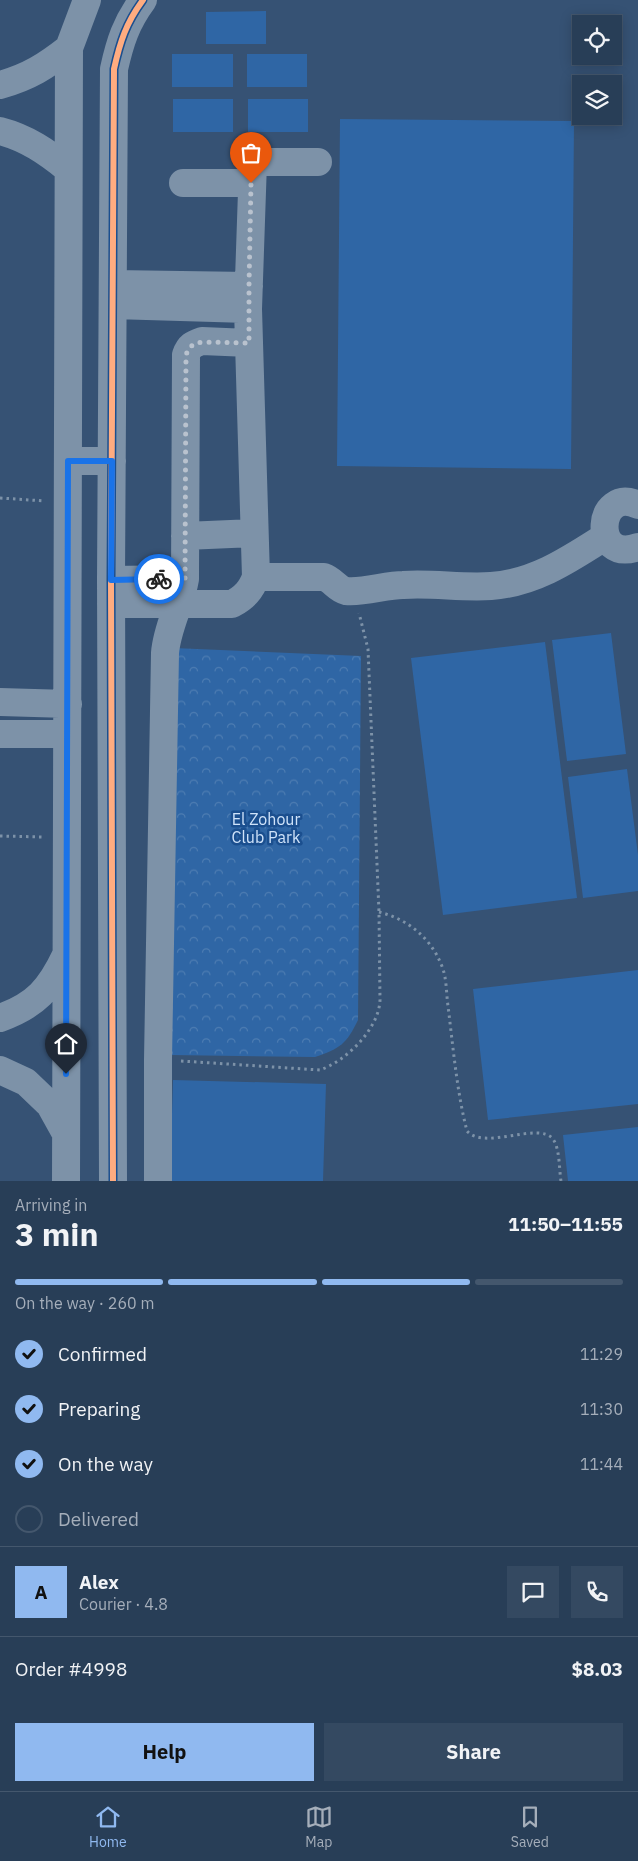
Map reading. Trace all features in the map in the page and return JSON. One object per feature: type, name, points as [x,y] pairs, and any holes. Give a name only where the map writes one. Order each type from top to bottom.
[{"type":"street","points":[[66,1181],[69,48],[87,0]]},
{"type":"street","points":[[113,1181],[111,592],[114,69],[120,41],[131,15],[143,0]]},
{"type":"street","points":[[0,85],[15,81],[44,67],[69,48]]},
{"type":"street","points":[[0,131],[15,135],[44,149],[68,169]]},
{"type":"street","points":[[111,592],[182,591],[232,604],[244,598],[252,588],[256,576],[248,298],[252,162],[318,162]]},
{"type":"street","points":[[183,183],[251,183]]},
{"type":"street","points":[[113,294],[248,298]]},
{"type":"street","points":[[158,1181],[158,1060],[165,653],[168,631],[182,591],[185,536],[186,355],[194,343],[249,343]]},
{"type":"street","points":[[68,461],[112,461]]},
{"type":"street","points":[[638,505],[626,502],[612,508],[604,521],[604,529],[610,543],[624,549],[638,547]]},
{"type":"street","points":[[185,536],[254,533]]},
{"type":"street","points":[[256,576],[324,577],[333,581],[344,590],[360,590],[403,584],[492,586],[538,576],[606,536]]},
{"type":"street","points":[[0,702],[68,704]]},
{"type":"street","points":[[0,734],[67,734]]},
{"type":"street","points":[[0,1018],[16,1012],[38,998],[55,978],[66,954]]},
{"type":"street","points":[[0,1070],[26,1082],[50,1104],[66,1133]]},
{"type":"path","points":[[0,498],[68,502]]},
{"type":"path","points":[[158,1060],[320,1070],[331,1066],[351,1050],[378,1015],[380,1000],[379,912],[368,649],[359,615],[360,590]]},
{"type":"path","points":[[0,836],[67,837]]},
{"type":"path","points":[[379,912],[392,915],[409,924],[427,941],[441,962],[445,975],[447,1001],[467,1131],[471,1135],[481,1138],[537,1133],[548,1135],[552,1139],[557,1151],[561,1181]]},
{"type":"green space","points":[[266,11],[266,44],[206,44],[206,12]]},
{"type":"green space","points":[[172,54],[233,54],[233,87],[172,87]]},
{"type":"green space","points":[[247,54],[307,54],[307,87],[247,87]]},
{"type":"green space","points":[[173,99],[233,99],[233,132],[173,132]]},
{"type":"green space","points":[[248,99],[308,99],[308,132],[248,132]]},
{"type":"green space","points":[[340,119],[572,121],[572,125],[574,125],[571,469],[337,466]]},
{"type":"green space","points":[[611,633],[626,754],[567,761],[552,640]]},
{"type":"green space","points":[[545,642],[577,898],[443,915],[411,658]]},
{"type":"green space","name":"El Zohour Club Park","points":[[173,648],[361,656],[358,1020],[342,1044],[324,1054],[315,1057],[171,1055]]},
{"type":"green space","points":[[627,769],[638,855],[638,891],[583,898],[568,777]]},
{"type":"green space","points":[[638,970],[638,1104],[488,1120],[473,989]]},
{"type":"green space","points":[[173,1080],[326,1084],[323,1181],[170,1181]]},
{"type":"green space","points":[[638,1127],[638,1181],[568,1181],[563,1135]]},
{"type":"cycle path","points":[[113,1181],[111,580],[114,69],[124,33],[143,0]]},
{"type":"way so far","points":[[159,579],[185,579],[186,355],[194,343],[249,343],[251,183]]},
{"type":"route","points":[[66,1074],[68,461],[112,461],[111,580],[159,579]]}]
